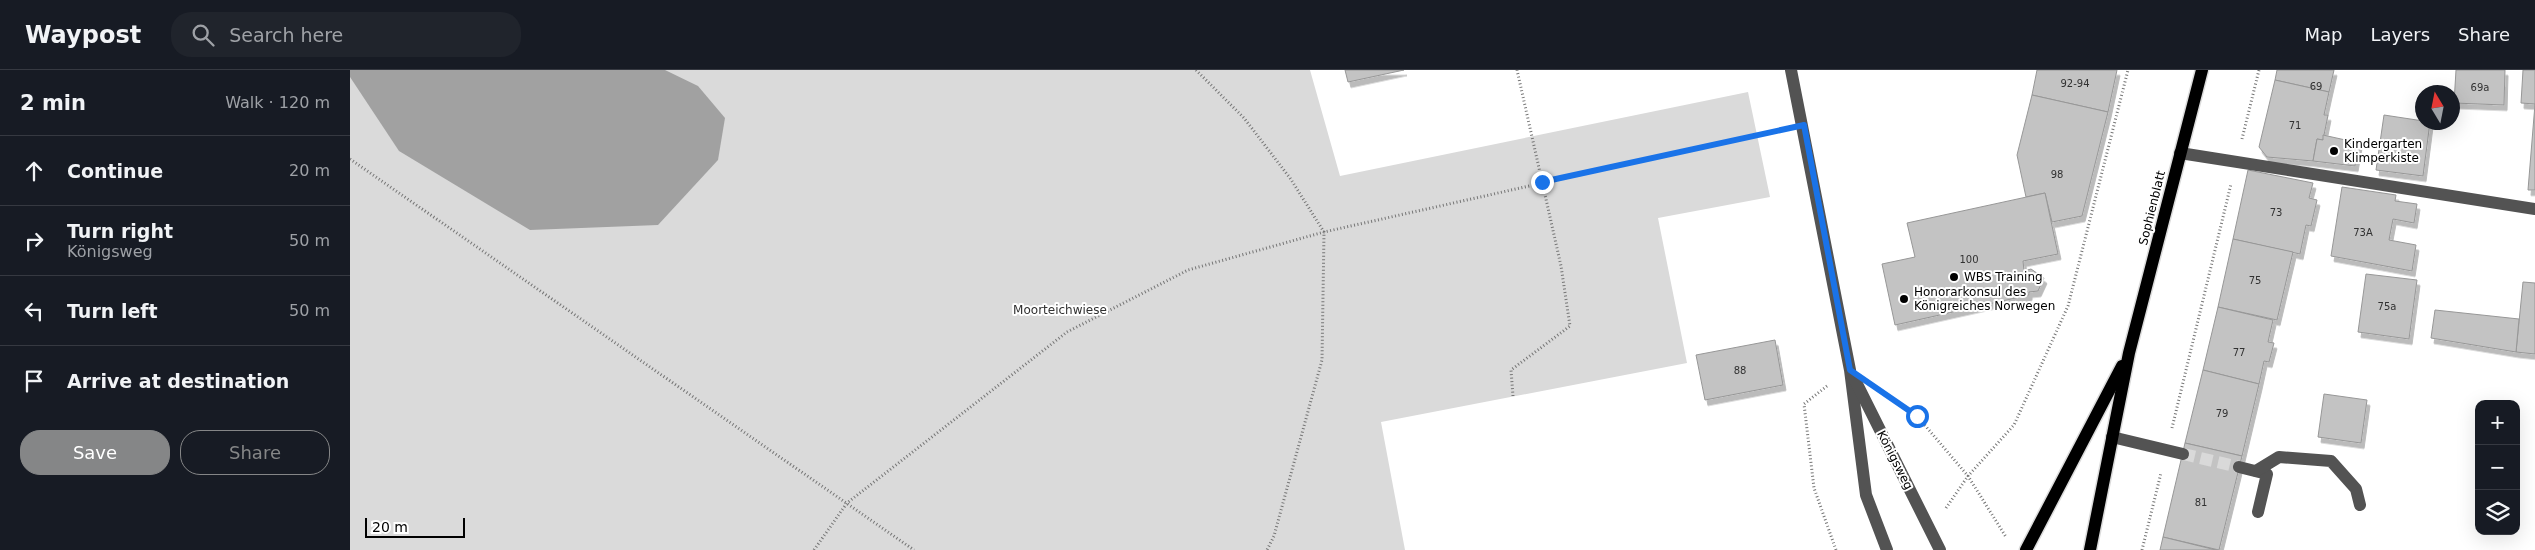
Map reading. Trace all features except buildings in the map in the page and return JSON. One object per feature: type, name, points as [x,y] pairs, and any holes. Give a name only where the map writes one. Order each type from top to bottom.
[{"type":"main road","name":"Sophienblatt","points":[[2090,550],[2129,353],[2202,70]]},
{"type":"main road","name":"Sophienblatt","points":[[2026,550],[2129,353]]},
{"type":"street","name":"Königsweg","points":[[1792,70],[1850,370],[1866,494],[1886,550]]},
{"type":"street","points":[[2180,153],[2535,209]]},
{"type":"street","name":"Königsweg","points":[[1850,370],[1940,550]]},
{"type":"street","points":[[2112,437],[2183,454]]},
{"type":"street","points":[[2256,471],[2280,458],[2331,461],[2356,489],[2360,505]]},
{"type":"street","points":[[2239,468],[2267,474],[2258,512]]},
{"type":"path","points":[[1196,70],[1244,118],[1290,178],[1324,232],[1322,360],[1274,536],[1267,550]]},
{"type":"path","points":[[1513,396],[1511,370],[1570,326],[1561,266],[1517,70]]},
{"type":"path","points":[[1968,476],[2014,425],[2068,306],[2128,70]]},
{"type":"path","points":[[2142,550],[2259,70]]},
{"type":"path","points":[[814,550],[847,503],[1067,332],[1188,270],[1324,232],[1804,125]]},
{"type":"path","points":[[350,159],[914,550]]},
{"type":"path","points":[[1836,550],[1814,488],[1804,404],[1850,370]]},
{"type":"path","points":[[1887,396],[1917,416],[1968,476],[2010,542]]},
{"type":"green space","name":"Moorteichwiese","points":[[350,70],[1310,70],[1340,176],[1748,92],[1770,197],[1658,218],[1687,363],[1381,422],[1405,550],[350,550]]},
{"type":"shaded area","points":[[350,70],[665,70],[698,86],[725,118],[718,160],[658,225],[530,230],[399,151],[350,77]]},
{"type":"tunnel","points":[[2183,454],[2239,467]]},
{"type":"place","name":"Kindergarten Klimperkiste","points":[[2334,151]]},
{"type":"place","name":"WBS Training","points":[[1954,277]]},
{"type":"place","name":"Honorarkonsul des Königreiches Norwegen","points":[[1904,299]]},
{"type":"route","points":[[1542,182],[1804,125],[1850,370],[1917,416]]}]
